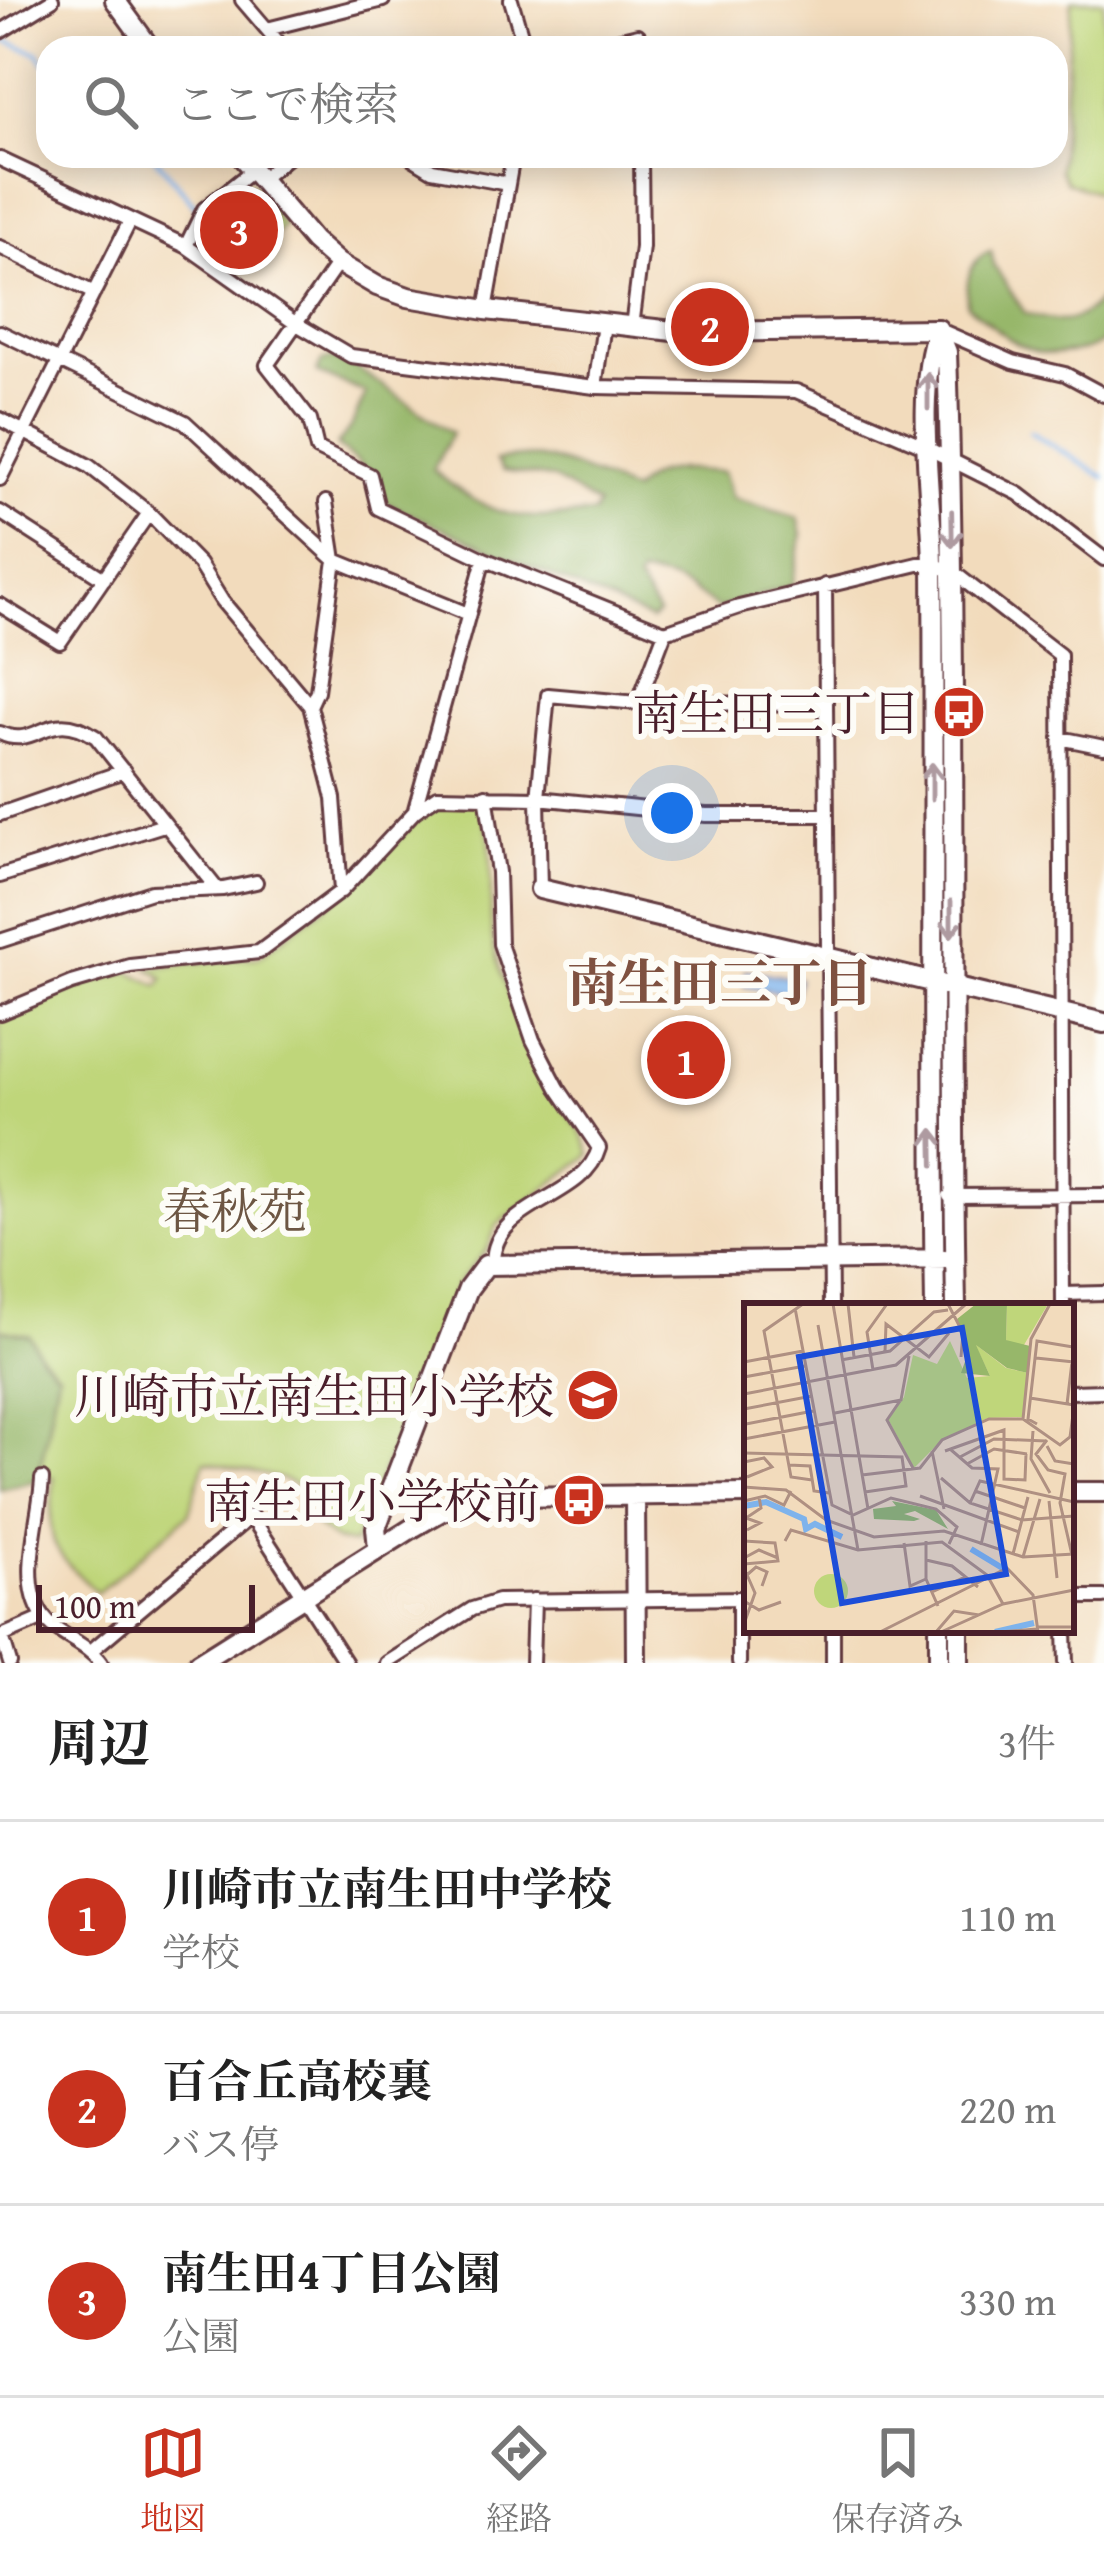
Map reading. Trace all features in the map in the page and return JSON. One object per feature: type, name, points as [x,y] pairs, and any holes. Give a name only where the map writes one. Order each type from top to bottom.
[{"type":"street","points":[[0,32],[52,0]]},
{"type":"street","points":[[115,0],[141,36]]},
{"type":"street","points":[[242,0],[273,36]]},
{"type":"street","points":[[267,29],[383,0]]},
{"type":"street","points":[[511,0],[522,36]]},
{"type":"street","points":[[0,159],[186,246],[295,323],[351,356],[595,387],[796,391],[1019,494],[1104,559]]},
{"type":"street","points":[[429,168],[508,184]]},
{"type":"street","points":[[486,310],[510,168]]},
{"type":"street","points":[[632,327],[642,247],[640,168]]},
{"type":"street","points":[[186,246],[204,209],[252,169],[338,263],[377,286],[408,297],[682,332],[938,329],[1012,362],[1065,374],[1104,395]]},
{"type":"street","points":[[0,479],[130,221]]},
{"type":"street","points":[[0,247],[94,293]]},
{"type":"street","points":[[338,263],[266,365],[310,419],[317,449],[370,475],[378,508],[484,559],[664,632],[824,585],[933,564],[953,572],[1060,655],[1063,1300],[1104,1293]]},
{"type":"street","points":[[595,387],[604,324]]},
{"type":"street","points":[[935,1303],[930,982],[933,564],[926,384],[938,329]]},
{"type":"street","points":[[938,329],[946,352],[953,572],[951,986],[956,1303]]},
{"type":"street","points":[[0,332],[185,422],[334,560],[468,614]]},
{"type":"street","points":[[0,419],[89,466],[149,513],[199,563],[222,602],[310,706],[334,798],[340,891]]},
{"type":"street","points":[[310,706],[317,691],[334,560],[326,502]]},
{"type":"street","points":[[0,512],[104,579]]},
{"type":"street","points":[[0,605],[60,642],[149,513]]},
{"type":"street","points":[[415,811],[484,559]]},
{"type":"street","points":[[824,585],[831,1303]]},
{"type":"street","points":[[638,703],[664,632]]},
{"type":"street","points":[[826,704],[638,703],[548,694],[538,798],[540,889],[1104,1023]]},
{"type":"street","points":[[0,733],[13,739],[72,723],[96,737],[217,889]]},
{"type":"street","points":[[1060,738],[1104,747]]},
{"type":"street","points":[[0,814],[124,771]]},
{"type":"street","points":[[486,795],[498,872],[500,944],[532,1040],[599,1148],[587,1168],[508,1223],[494,1249],[493,1262]]},
{"type":"street","points":[[0,1013],[130,965],[259,952],[340,891],[415,811],[437,796],[538,798],[706,815],[827,815]]},
{"type":"street","points":[[0,876],[164,825]]},
{"type":"street","points":[[0,941],[152,892],[256,882]]},
{"type":"street","points":[[933,1196],[1104,1195]]},
{"type":"street","points":[[378,1548],[376,1528],[468,1288],[486,1265],[956,1259]]},
{"type":"street","points":[[42,1479],[40,1519],[28,1578],[44,1618],[92,1650],[101,1663]]},
{"type":"street","points":[[198,1663],[378,1548],[442,1511],[472,1501],[744,1493]]},
{"type":"street","points":[[635,1495],[636,1663]]},
{"type":"street","points":[[92,1650],[251,1516],[346,1663]]},
{"type":"street","points":[[387,1663],[472,1609],[498,1601],[743,1598],[739,1663]]},
{"type":"street","points":[[532,1663],[534,1600]]},
{"type":"street","points":[[10,1663],[2,1636],[44,1618]]},
{"type":"street","points":[[1065,1633],[1066,1663]]},
{"type":"green space","points":[[1072,0],[1104,0],[1104,195],[1066,182],[1059,170],[1068,168]]},
{"type":"green space","points":[[245,183],[251,184],[284,226],[236,273],[200,250],[196,235],[208,214]]},
{"type":"green space","points":[[991,251],[994,266],[1025,313],[1069,320],[1086,313],[1104,295],[1104,341],[1087,350],[1052,354],[1037,352],[1001,333],[967,305],[973,266]]},
{"type":"green space","points":[[333,358],[355,367],[452,433],[433,470],[472,499],[507,513],[593,514],[597,505],[552,478],[503,471],[496,461],[549,460],[632,492],[662,472],[723,472],[732,498],[798,518],[802,534],[792,585],[717,609],[682,585],[641,575],[637,581],[658,614],[651,620],[384,502],[371,473],[337,446],[366,393],[317,373],[322,361]]},
{"type":"green space","name":"春秋苑","points":[[478,800],[489,837],[492,937],[501,970],[542,1076],[582,1134],[590,1155],[497,1225],[488,1248],[457,1284],[354,1544],[335,1541],[315,1525],[314,1493],[279,1478],[205,1461],[188,1515],[97,1593],[54,1543],[54,1477],[38,1480],[58,1373],[29,1335],[0,1329],[0,1018],[129,971],[159,986],[164,978],[147,968],[259,956],[360,880],[427,808],[444,801]]},
{"type":"green space","points":[[0,1329],[29,1335],[58,1373],[38,1480],[0,1489]]},
{"type":"water","points":[[746,970],[799,979],[796,995],[744,986]]},
{"type":"waterway","points":[[5,41],[36,52]]},
{"type":"waterway","points":[[164,168],[197,208]]},
{"type":"waterway","points":[[1030,432],[1104,477]]},
{"type":"place","name":"南生田4丁目公園","points":[[239,230]]},
{"type":"place","name":"百合丘高校裏","points":[[710,327]]},
{"type":"place","name":"南生田三丁目","points":[[959,712]]},
{"type":"place","name":"川崎市立南生田中学校","points":[[686,1060]]},
{"type":"place","name":"川崎市立南生田小学校","points":[[593,1395]]},
{"type":"place","name":"南生田小学校前","points":[[579,1500]]},
{"type":"district","name":"南生田三丁目","points":[[720,982]]}]
